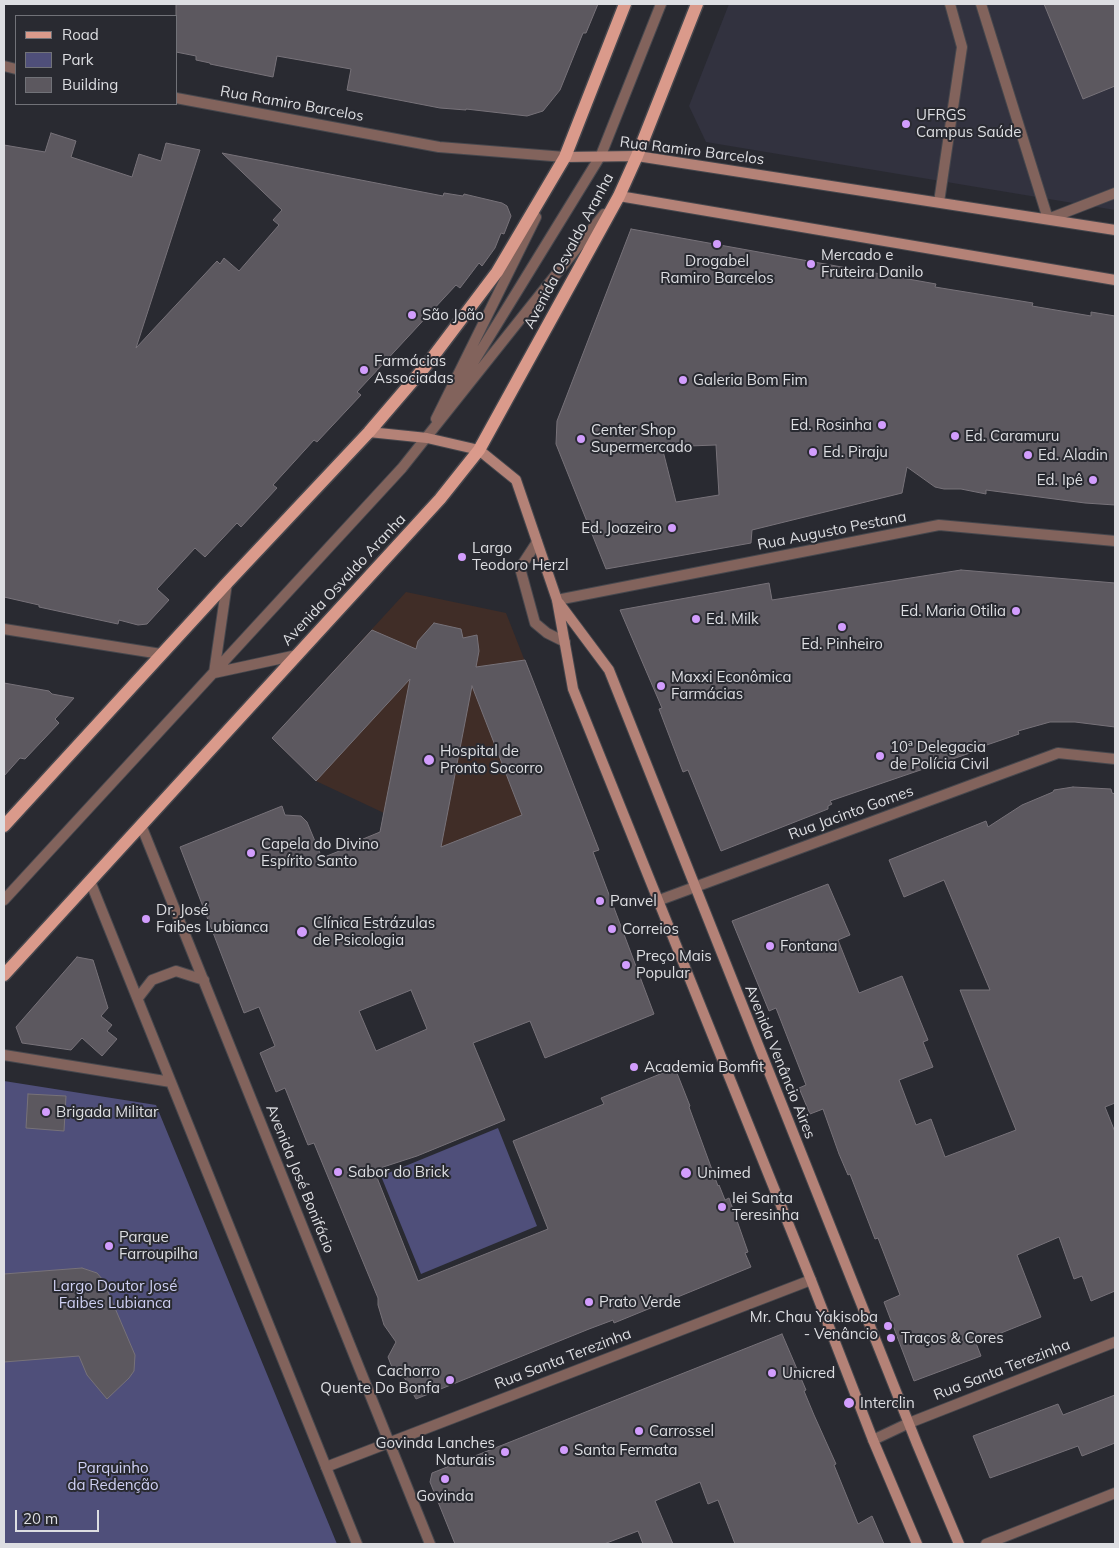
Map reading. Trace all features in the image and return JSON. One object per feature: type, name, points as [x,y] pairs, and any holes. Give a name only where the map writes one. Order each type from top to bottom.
[{"type":"main road","points":[[4,826],[161,654],[369,432],[429,362],[497,272],[565,157],[625,4]]},
{"type":"main road","name":"Avenida Osvaldo Aranha","points":[[4,975],[440,499],[479,450],[619,196],[637,156],[697,4]]},
{"type":"main road","name":"Rua Ramiro Barcelos","points":[[565,157],[637,156],[1115,230]]},
{"type":"main road","points":[[619,196],[1115,280]]},
{"type":"main road","name":"Avenida Venâncio Aires","points":[[369,432],[427,438],[479,450],[516,480],[557,600],[573,689],[811,1280],[873,1440],[917,1544]]},
{"type":"main road","name":"Avenida Venâncio Aires","points":[[557,600],[609,670],[959,1544]]},
{"type":"street","points":[[427,438],[601,156],[661,4]]},
{"type":"street","points":[[939,202],[962,47],[950,4]]},
{"type":"street","points":[[981,4],[1048,219],[1115,193]]},
{"type":"street","name":"Rua Ramiro Barcelos","points":[[178,98],[439,147],[565,157]]},
{"type":"street","points":[[427,438],[565,157]]},
{"type":"street","points":[[4,900],[395,476],[619,196]]},
{"type":"street","name":"Rua Augusto Pestana","points":[[557,600],[939,525],[1115,541]]},
{"type":"street","points":[[537,542],[520,568],[535,623],[547,633],[565,642]]},
{"type":"street","points":[[214,673],[227,583]]},
{"type":"street","points":[[4,628],[161,654]]},
{"type":"street","points":[[214,673],[297,655]]},
{"type":"street","name":"Rua Jacinto Gomes","points":[[657,901],[1058,753],[1115,759]]},
{"type":"street","name":"Avenida José Bonifácio","points":[[141,825],[430,1544]]},
{"type":"street","points":[[90,881],[357,1544]]},
{"type":"street","points":[[138,998],[152,980],[176,970],[204,980]]},
{"type":"street","points":[[4,1055],[171,1082]]},
{"type":"street","name":"Rua Santa Terezinha","points":[[326,1467],[811,1280]]},
{"type":"street","name":"Rua Santa Terezinha","points":[[873,1440],[909,1423],[1115,1342]]},
{"type":"street","points":[[986,1544],[1115,1493]]},
{"type":"shaded area","name":"UFRGS Campus Saúde","points":[[729,4],[1115,4],[1115,210],[706,142],[689,106]]},
{"type":"shaded area","name":"Hospital de Pronto Socorro","points":[[406,592],[506,613],[599,850],[398,930],[363,839],[387,829],[384,813],[316,781],[272,738]]},
{"type":"green space","name":"Largo Doutor José Faibes Lubianca","points":[[4,1081],[156,1105],[337,1544],[4,1544]]},
{"type":"green space","points":[[498,1128],[537,1226],[421,1274],[381,1176]]},
{"type":"building","points":[[176,4],[598,4],[586,33],[583,33],[560,90],[543,111],[527,116],[440,108],[347,90],[351,69],[277,56],[273,77],[196,60],[196,56],[178,52],[178,15],[176,15]]},
{"type":"building","points":[[1044,4],[1115,4],[1115,86],[1083,99]]},
{"type":"building","points":[[51,133],[76,141],[71,157],[132,177],[139,154],[161,161],[166,143],[200,150],[136,348],[217,261],[220,264],[224,258],[239,271],[279,225],[273,220],[282,210],[222,153],[443,196],[444,193],[463,196],[464,194],[502,203],[507,206],[511,216],[504,234],[501,233],[495,248],[482,266],[479,263],[460,288],[456,285],[357,392],[361,395],[317,442],[314,440],[273,485],[277,488],[241,527],[237,523],[205,557],[195,548],[157,589],[169,600],[147,624],[138,625],[119,620],[118,624],[39,607],[39,605],[4,597],[4,145],[45,152]]},
{"type":"building","points":[[631,229],[936,284],[935,287],[1033,303],[1032,306],[1091,316],[1091,312],[1115,316],[1115,505],[986,490],[986,494],[961,489],[944,489],[935,487],[907,467],[902,493],[752,530],[751,543],[606,569],[556,444],[557,421]],"holes":[[[716,445],[719,495],[676,502],[662,447]]]},
{"type":"building","points":[[961,570],[1115,583],[1115,727],[1075,722],[1050,722],[1018,731],[1019,734],[972,750],[973,752],[830,801],[832,804],[828,806],[828,809],[721,851],[688,770],[683,772],[659,709],[662,708],[620,610],[769,583],[772,600]]},
{"type":"building","points":[[434,623],[461,629],[463,638],[477,635],[479,651],[476,667],[525,660],[599,850],[593,852],[654,1014],[545,1058],[530,1021],[473,1043],[505,1120],[417,1156],[374,1170],[418,1281],[548,1229],[513,1141],[604,1104],[601,1098],[675,1068],[718,1186],[725,1200],[729,1198],[748,1252],[745,1253],[751,1267],[614,1323],[613,1320],[589,1329],[416,1399],[404,1377],[395,1375],[388,1357],[396,1342],[384,1325],[378,1305],[378,1298],[314,1143],[308,1145],[285,1088],[276,1092],[260,1053],[275,1046],[259,1007],[244,1013],[180,847],[282,806],[285,815],[301,816],[307,822],[322,858],[364,841],[363,839],[380,832],[410,679],[316,781],[272,738],[372,630],[416,649],[418,641]],"holes":[[[472,686],[522,815],[441,847]],[[411,990],[427,1029],[376,1051],[359,1011]]]},
{"type":"building","points":[[4,683],[49,691],[52,694],[74,698],[55,719],[59,723],[25,759],[20,758],[4,776]]},
{"type":"building","points":[[1073,787],[1111,789],[1112,793],[1115,794],[1115,1103],[1105,1107],[1115,1132],[1115,1291],[1091,1301],[1082,1276],[1074,1279],[1059,1237],[1017,1255],[1041,1317],[976,1343],[981,1356],[914,1381],[884,1302],[900,1295],[878,1238],[875,1239],[850,1174],[848,1175],[839,1154],[823,1109],[810,1114],[799,1088],[806,1085],[776,1008],[769,1011],[732,921],[828,884],[850,935],[838,940],[859,993],[902,976],[928,1040],[923,1042],[933,1067],[899,1080],[916,1125],[931,1119],[945,1157],[1016,1130],[960,990],[990,990],[944,880],[904,897],[889,860],[986,821],[988,827],[1022,805],[1054,790]]},
{"type":"building","points":[[77,957],[93,960],[108,1008],[101,1016],[112,1025],[107,1031],[117,1039],[102,1056],[82,1038],[71,1050],[22,1043],[16,1027]]},
{"type":"building","name":"Brigada Militar","points":[[28,1094],[66,1096],[64,1131],[26,1128]]},
{"type":"building","points":[[82,1268],[97,1273],[103,1280],[135,1355],[134,1371],[107,1399],[87,1375],[79,1356],[4,1362],[4,1274]]},
{"type":"building","points":[[782,1334],[806,1390],[804,1391],[836,1464],[834,1465],[858,1524],[872,1516],[884,1544],[735,1544],[718,1500],[708,1504],[700,1482],[655,1501],[673,1544],[643,1544],[638,1531],[604,1544],[455,1544],[430,1482],[432,1473]]},
{"type":"building","points":[[1115,1395],[1115,1443],[1082,1456],[1078,1446],[990,1478],[973,1436],[1058,1404],[1063,1415]]},
{"type":"place","name":"UFRGS Campus Saúde","points":[[906,124]]},
{"type":"place","name":"Drogabel Ramiro Barcelos","points":[[717,244]]},
{"type":"place","name":"Mercado e Fruteira Danilo","points":[[811,264]]},
{"type":"place","name":"São João","points":[[412,315]]},
{"type":"place","name":"Farmácias Associadas","points":[[364,370]]},
{"type":"place","name":"Galeria Bom Fim","points":[[683,380]]},
{"type":"place","name":"Ed. Rosinha","points":[[882,425]]},
{"type":"place","name":"Ed. Caramuru","points":[[955,436]]},
{"type":"place","name":"Center Shop Supermercado","points":[[581,439]]},
{"type":"place","name":"Ed. Piraju","points":[[813,452]]},
{"type":"place","name":"Ed. Aladin","points":[[1028,455]]},
{"type":"place","name":"Ed. Ipê","points":[[1093,480]]},
{"type":"place","name":"Ed. Joazeiro","points":[[672,528]]},
{"type":"place","name":"Largo Teodoro Herzl","points":[[462,557]]},
{"type":"place","name":"Ed. Maria Otilia","points":[[1016,611]]},
{"type":"place","name":"Ed. Milk","points":[[696,619]]},
{"type":"place","name":"Ed. Pinheiro","points":[[842,627]]},
{"type":"place","name":"Maxxi Econômica Farmácias","points":[[661,686]]},
{"type":"place","name":"10ª Delegacia de Polícia Civil","points":[[880,756]]},
{"type":"place","name":"Hospital de Pronto Socorro","points":[[429,760]]},
{"type":"place","name":"Capela do Divino Espírito Santo","points":[[251,853]]},
{"type":"place","name":"Panvel","points":[[600,901]]},
{"type":"place","name":"Dr. José Faibes Lubianca","points":[[146,919]]},
{"type":"place","name":"Correios","points":[[612,929]]},
{"type":"place","name":"Clínica Estrázulas de Psicologia","points":[[302,932]]},
{"type":"place","name":"Fontana","points":[[770,946]]},
{"type":"place","name":"Preço Mais Popular","points":[[626,965]]},
{"type":"place","name":"Academia Bomfit","points":[[634,1067]]},
{"type":"place","name":"Brigada Militar","points":[[46,1112]]},
{"type":"place","name":"Sabor do Brick","points":[[338,1172]]},
{"type":"place","name":"Unimed","points":[[686,1173]]},
{"type":"place","name":"Iei Santa Teresinha","points":[[722,1207]]},
{"type":"place","name":"Parque Farroupilha","points":[[109,1246]]},
{"type":"place","name":"Prato Verde","points":[[589,1302]]},
{"type":"place","name":"Mr. Chau Yakisoba - Venâncio","points":[[888,1326]]},
{"type":"place","name":"Traços & Cores","points":[[891,1338]]},
{"type":"place","name":"Unicred","points":[[772,1373]]},
{"type":"place","name":"Cachorro Quente Do Bonfa","points":[[450,1380]]},
{"type":"place","name":"Interclin","points":[[849,1403]]},
{"type":"place","name":"Carrossel","points":[[639,1431]]},
{"type":"place","name":"Santa Fermata","points":[[564,1450]]},
{"type":"place","name":"Govinda Lanches Naturais","points":[[505,1452]]},
{"type":"place","name":"Govinda","points":[[445,1479]]},
{"type":"park label","name":"Parquinho da Redenção","points":[[113,1476]]}]
